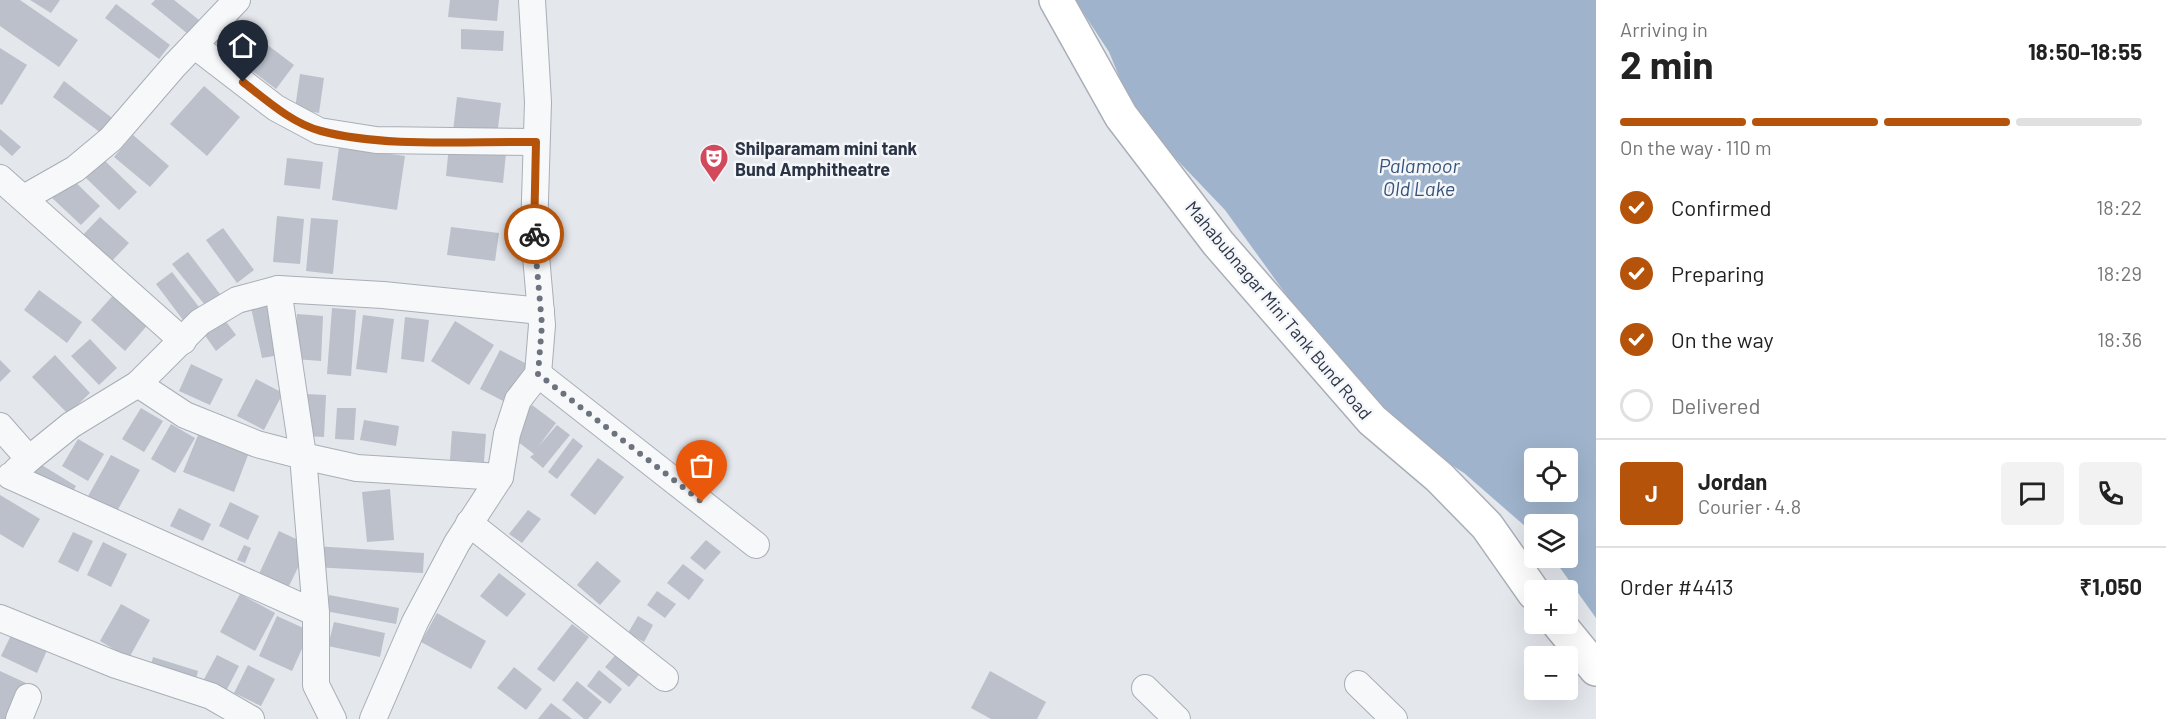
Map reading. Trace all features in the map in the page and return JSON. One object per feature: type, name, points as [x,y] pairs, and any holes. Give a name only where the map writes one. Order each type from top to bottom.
[{"type":"street","points":[[24,198],[75,169],[111,140],[194,45],[237,0]]},
{"type":"street","points":[[373,719],[414,622],[469,523],[500,477],[507,434],[518,400],[538,374],[541,311],[534,233],[538,102],[532,0]]},
{"type":"street","name":"Mahabubnagar Mini Tank Bund Road","points":[[1056,0],[1122,116],[1218,243],[1372,420],[1439,477],[1487,526],[1525,580]]},
{"type":"street","points":[[194,45],[276,108],[319,131],[376,140],[536,142]]},
{"type":"street","points":[[0,178],[183,341]]},
{"type":"street","points":[[315,613],[5,481],[71,425],[138,384],[200,322],[237,300],[278,289],[383,295],[541,311]]},
{"type":"street","points":[[278,289],[303,456],[315,613],[316,685],[333,719]]},
{"type":"street","points":[[538,374],[756,545]]},
{"type":"street","points":[[138,384],[185,415],[256,444],[357,468],[500,477]]},
{"type":"street","points":[[0,426],[29,459]]},
{"type":"street","points":[[469,523],[665,678]]},
{"type":"street","points":[[0,618],[116,665],[211,696],[251,719]]},
{"type":"street","points":[[1567,634],[1596,669]]},
{"type":"street","points":[[1358,684],[1394,719]]},
{"type":"street","points":[[1145,688],[1177,719]]},
{"type":"water","name":"Palamoor Old Lake","points":[[1075,0],[1596,0],[1596,618],[1578,593],[1578,580],[1569,580],[1560,568],[1578,568],[1578,514],[1524,514],[1524,525],[1464,473],[1380,419],[1335,362],[1225,210],[1136,117],[1109,52]]},
{"type":"building","points":[[0,0],[20,0],[78,40],[59,67],[0,26]]},
{"type":"building","points":[[30,0],[60,0],[51,13]]},
{"type":"building","points":[[155,0],[174,0],[199,20],[188,34],[151,4]]},
{"type":"building","points":[[450,0],[499,0],[497,21],[448,17]]},
{"type":"building","points":[[116,4],[170,45],[159,59],[105,18]]},
{"type":"building","points":[[228,15],[294,65],[276,89],[210,39]]},
{"type":"building","points":[[461,29],[504,31],[503,51],[461,49]]},
{"type":"building","points":[[0,48],[27,65],[2,105],[0,104]]},
{"type":"building","points":[[300,74],[324,78],[319,113],[295,109]]},
{"type":"building","points":[[64,81],[116,121],[105,136],[53,97]]},
{"type":"building","points":[[204,86],[240,117],[207,156],[170,124]]},
{"type":"building","points":[[457,97],[501,103],[497,136],[453,131]]},
{"type":"building","points":[[0,129],[21,147],[12,156],[0,145]]},
{"type":"building","points":[[133,135],[169,166],[150,187],[114,157]]},
{"type":"building","points":[[449,146],[506,153],[503,183],[446,176]]},
{"type":"building","points":[[339,147],[405,156],[397,210],[332,200]]},
{"type":"building","points":[[287,158],[323,162],[320,189],[284,185]]},
{"type":"building","points":[[103,159],[137,192],[119,210],[85,177]]},
{"type":"building","points":[[69,176],[100,206],[81,225],[50,196]]},
{"type":"building","points":[[277,216],[304,219],[300,264],[273,262]]},
{"type":"building","points":[[100,217],[129,243],[110,263],[81,237]]},
{"type":"building","points":[[311,218],[338,220],[333,274],[306,271]]},
{"type":"building","points":[[451,227],[499,233],[495,261],[447,255]]},
{"type":"building","points":[[223,228],[254,270],[237,283],[206,240]]},
{"type":"building","points":[[188,252],[220,294],[205,305],[172,264]]},
{"type":"building","points":[[172,272],[199,307],[183,320],[156,284]]},
{"type":"building","points":[[39,290],[82,322],[67,343],[24,310]]},
{"type":"building","points":[[117,291],[151,321],[125,351],[91,320]]},
{"type":"building","points":[[267,299],[280,355],[262,358],[250,303]]},
{"type":"building","points":[[332,308],[356,310],[351,376],[327,374]]},
{"type":"building","points":[[297,314],[323,316],[321,361],[294,359]]},
{"type":"building","points":[[363,315],[394,319],[387,373],[356,369]]},
{"type":"building","points":[[405,317],[429,320],[424,362],[401,359]]},
{"type":"building","points":[[224,319],[236,335],[216,351],[204,334]]},
{"type":"building","points":[[455,321],[494,345],[469,385],[431,361]]},
{"type":"building","points":[[90,339],[117,368],[99,385],[71,356]]},
{"type":"building","points":[[500,350],[527,364],[507,403],[480,389]]},
{"type":"building","points":[[55,355],[90,393],[68,414],[32,377]]},
{"type":"building","points":[[0,360],[11,371],[0,382]]},
{"type":"building","points":[[191,364],[223,379],[210,405],[179,391]]},
{"type":"building","points":[[256,379],[283,393],[264,430],[237,416]]},
{"type":"building","points":[[305,394],[326,395],[324,437],[303,436]]},
{"type":"building","points":[[532,405],[556,423],[538,447],[557,425],[570,435],[543,468],[530,457],[534,454],[509,435]]},
{"type":"building","points":[[141,408],[163,421],[144,452],[122,439]]},
{"type":"building","points":[[337,408],[356,408],[354,440],[335,439]]},
{"type":"building","points":[[364,420],[399,426],[396,446],[360,440]]},
{"type":"building","points":[[171,424],[195,438],[175,473],[151,459]]},
{"type":"building","points":[[452,431],[486,434],[484,462],[450,460]]},
{"type":"building","points":[[198,435],[248,455],[234,492],[183,472]]},
{"type":"building","points":[[573,438],[583,446],[557,479],[548,472]]},
{"type":"building","points":[[78,439],[104,454],[88,481],[62,466]]},
{"type":"building","points":[[111,455],[140,470],[116,513],[87,498]]},
{"type":"building","points":[[598,458],[624,477],[595,515],[570,495]]},
{"type":"building","points":[[40,464],[76,486],[69,498],[33,476]]},
{"type":"building","points":[[390,489],[394,540],[367,542],[362,492]]},
{"type":"building","points":[[0,495],[40,519],[23,548],[0,534]]},
{"type":"building","points":[[230,502],[259,516],[248,540],[219,526]]},
{"type":"building","points":[[179,508],[211,524],[203,541],[170,526]]},
{"type":"building","points":[[528,510],[541,519],[522,543],[509,534]]},
{"type":"building","points":[[279,531],[309,545],[287,590],[258,576]]},
{"type":"building","points":[[73,532],[93,541],[78,572],[58,562]]},
{"type":"building","points":[[706,540],[721,552],[705,570],[690,558]]},
{"type":"building","points":[[103,542],[127,554],[111,587],[87,575]]},
{"type":"building","points":[[244,545],[251,548],[245,563],[237,560]]},
{"type":"building","points":[[314,546],[424,553],[423,573],[313,567]]},
{"type":"building","points":[[597,561],[621,581],[600,605],[577,585]]},
{"type":"building","points":[[683,564],[704,580],[689,600],[667,583]]},
{"type":"building","points":[[499,573],[526,594],[507,617],[480,596]]},
{"type":"building","points":[[657,591],[676,604],[665,618],[647,605]]},
{"type":"building","points":[[240,594],[275,613],[255,651],[220,632]]},
{"type":"building","points":[[329,595],[399,608],[396,624],[325,611]]},
{"type":"building","points":[[121,604],[150,620],[129,658],[100,641]]},
{"type":"building","points":[[437,613],[486,641],[471,669],[421,642]]},
{"type":"building","points":[[277,616],[310,631],[292,671],[259,656]]},
{"type":"building","points":[[638,616],[653,625],[644,642],[628,633]]},
{"type":"building","points":[[334,622],[385,633],[380,657],[328,646]]},
{"type":"building","points":[[572,624],[589,637],[554,682],[537,669]]},
{"type":"building","points":[[13,631],[48,648],[37,673],[1,656]]},
{"type":"building","points":[[619,651],[642,671],[629,687],[605,667]]},
{"type":"building","points":[[217,655],[239,666],[225,693],[203,681]]},
{"type":"building","points":[[153,657],[198,671],[195,683],[150,669]]},
{"type":"building","points":[[248,665],[275,679],[261,706],[234,693]]},
{"type":"building","points":[[514,667],[542,689],[526,710],[497,688]]},
{"type":"building","points":[[599,670],[622,689],[610,704],[587,686]]},
{"type":"building","points":[[0,671],[26,683],[10,719],[0,719]]},
{"type":"building","points":[[990,671],[1046,702],[1037,719],[991,719],[971,708]]},
{"type":"building","points":[[577,681],[602,702],[588,719],[584,719],[562,700]]},
{"type":"building","points":[[551,703],[572,719],[538,719]]},
{"type":"way so far","points":[[534,234],[542,325],[538,374],[702,502]]},
{"type":"place","name":"Shilparamam mini tank Bund Amphitheatre","points":[[714,184]]},
{"type":"route","points":[[243,82],[276,108],[319,131],[376,140],[536,142],[534,234]]}]
